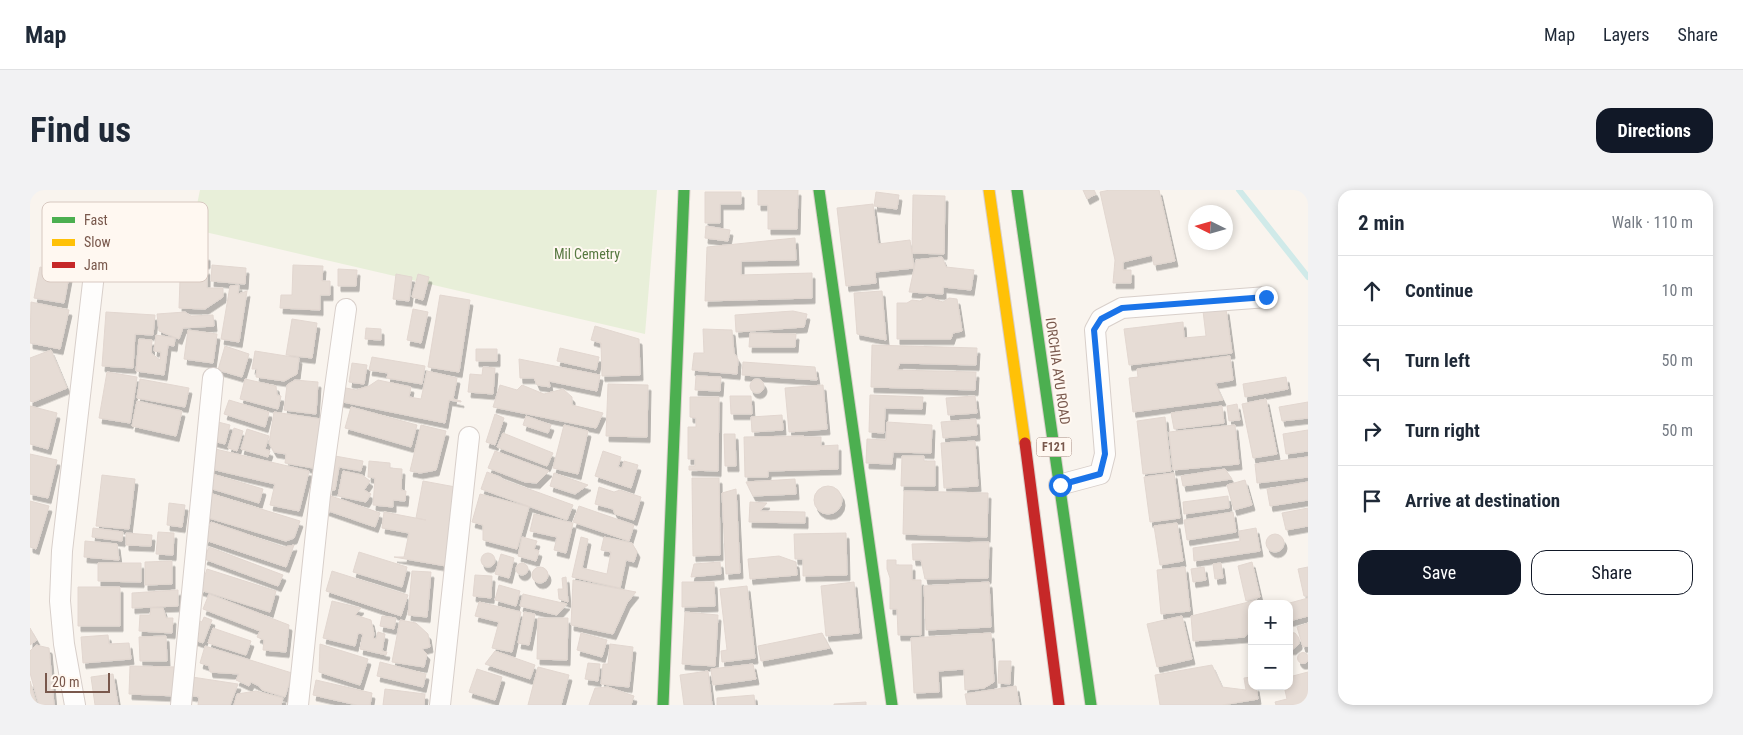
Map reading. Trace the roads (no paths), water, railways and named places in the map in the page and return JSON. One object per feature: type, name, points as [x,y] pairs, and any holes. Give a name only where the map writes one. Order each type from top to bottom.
[{"type":"main road","points":[[663,705],[684,190]]},
{"type":"main road","points":[[819,190],[892,705]]},
{"type":"main road","name":"F121","points":[[989,190],[1018,385],[1058,705]]},
{"type":"main road","name":"IORCHIA AYU ROAD","points":[[1017,190],[1091,705]]},
{"type":"street","points":[[75,705],[64,644],[60,593],[62,551],[93,282]]},
{"type":"street","points":[[1060,485],[1100,474],[1105,454],[1094,330],[1101,319],[1122,308],[1266,297]]},
{"type":"street","points":[[298,705],[320,495],[346,309]]},
{"type":"street","points":[[182,705],[212,378]]},
{"type":"street","points":[[440,705],[469,437]]},
{"type":"waterway","points":[[1239,190],[1308,277]]},
{"type":"park label","name":"Mil Cemetry","points":[[587,254]]}]
